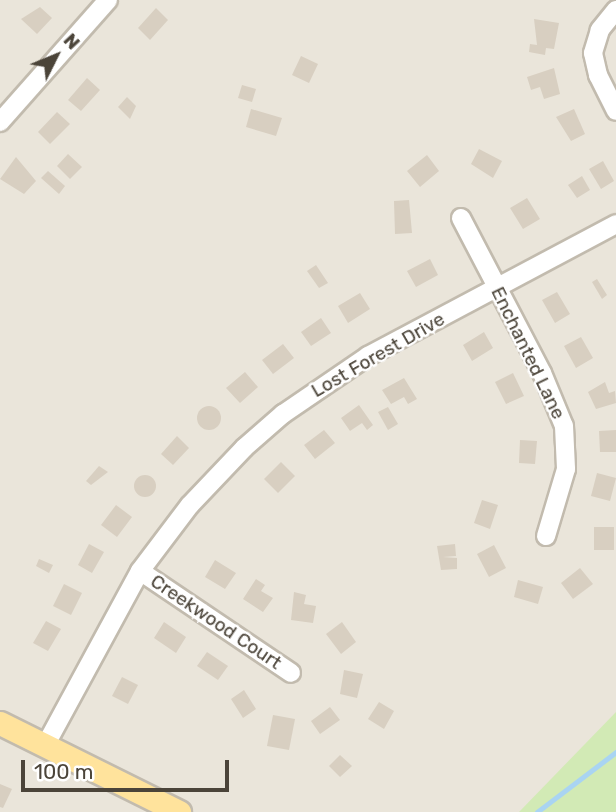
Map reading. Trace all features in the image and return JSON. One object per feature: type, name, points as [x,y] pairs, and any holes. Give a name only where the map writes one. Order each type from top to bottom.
[{"type":"main road","points":[[0,723],[154,806],[179,812]]},
{"type":"street","points":[[0,122],[108,0]]},
{"type":"street","points":[[616,10],[600,30],[593,53],[598,75],[616,111]]},
{"type":"street","name":"Enchanted Lane","points":[[461,218],[542,373],[564,426],[566,469],[546,536]]},
{"type":"street","name":"Lost Forest Drive","points":[[45,746],[140,571],[216,475],[283,414],[369,356],[616,224]]},
{"type":"street","name":"Creekwood Court","points":[[140,571],[291,673]]},
{"type":"shaded area","points":[[0,0],[616,0],[616,738],[542,812],[0,812]]},
{"type":"green space","points":[[616,712],[616,812],[519,812]]},
{"type":"building","points":[[40,7],[52,18],[37,34],[21,19]]},
{"type":"building","points":[[156,8],[168,20],[150,40],[138,28]]},
{"type":"building","points":[[534,19],[559,23],[554,49],[546,48],[545,55],[529,52],[530,44],[537,45]]},
{"type":"building","points":[[301,56],[318,64],[309,83],[292,75]]},
{"type":"building","points":[[554,68],[560,94],[544,99],[540,87],[531,90],[527,77]]},
{"type":"building","points":[[87,78],[100,90],[81,111],[68,100]]},
{"type":"building","points":[[242,85],[256,89],[252,102],[238,98]]},
{"type":"building","points":[[127,97],[136,106],[130,119],[118,107]]},
{"type":"building","points":[[251,109],[282,118],[276,136],[246,127]]},
{"type":"building","points":[[574,109],[585,134],[571,141],[556,117]]},
{"type":"building","points":[[57,112],[70,124],[50,144],[38,132]]},
{"type":"building","points":[[479,149],[502,161],[493,178],[471,164]]},
{"type":"building","points":[[68,154],[82,167],[70,179],[57,166]]},
{"type":"building","points":[[427,155],[439,171],[420,187],[407,171]]},
{"type":"building","points":[[16,157],[36,181],[24,194],[0,179]]},
{"type":"building","points":[[603,161],[614,181],[601,189],[589,169]]},
{"type":"building","points":[[48,171],[65,186],[59,194],[41,178]]},
{"type":"building","points":[[582,176],[590,190],[577,198],[568,185]]},
{"type":"building","points":[[527,198],[540,219],[523,229],[510,208]]},
{"type":"building","points":[[409,200],[412,233],[395,234],[394,201]]},
{"type":"building","points":[[430,259],[438,275],[416,287],[407,271]]},
{"type":"building","points":[[316,265],[328,283],[319,288],[307,271]]},
{"type":"building","points":[[597,279],[607,295],[602,299],[592,282]]},
{"type":"building","points":[[557,292],[570,314],[555,323],[542,300]]},
{"type":"building","points":[[360,293],[370,309],[348,323],[338,306]]},
{"type":"building","points":[[321,318],[331,333],[311,346],[301,332]]},
{"type":"building","points":[[484,332],[493,348],[472,361],[463,345]]},
{"type":"building","points":[[581,337],[593,358],[576,368],[564,346]]},
{"type":"building","points":[[283,344],[294,358],[273,374],[262,360]]},
{"type":"building","points":[[245,372],[258,387],[240,403],[226,388]]},
{"type":"building","points":[[513,373],[524,396],[506,404],[495,382]]},
{"type":"building","points":[[404,378],[417,399],[408,404],[404,397],[391,404],[382,390]]},
{"type":"building","points":[[605,382],[609,393],[615,391],[616,403],[596,409],[588,392]]},
{"type":"building","points":[[359,405],[373,425],[367,430],[362,423],[350,431],[341,418]]},
{"type":"building","points":[[209,406],[217,410],[221,418],[217,426],[209,430],[201,426],[197,418],[201,410]]},
{"type":"building","points":[[388,407],[398,424],[388,430],[378,412]]},
{"type":"building","points":[[324,430],[335,443],[315,459],[304,445]]},
{"type":"building","points":[[616,430],[616,452],[600,452],[599,431]]},
{"type":"building","points":[[177,436],[189,448],[173,465],[161,454]]},
{"type":"building","points":[[520,440],[537,441],[535,464],[519,463]]},
{"type":"building","points":[[281,462],[295,476],[278,493],[264,479]]},
{"type":"building","points":[[99,466],[108,472],[91,485],[86,481]]},
{"type":"building","points":[[597,473],[616,478],[610,501],[591,496]]},
{"type":"building","points":[[141,475],[149,475],[156,482],[156,490],[149,497],[141,497],[134,490],[134,482]]},
{"type":"building","points":[[482,500],[498,505],[490,529],[474,523]]},
{"type":"building","points":[[116,505],[132,517],[117,537],[101,525]]},
{"type":"building","points":[[594,527],[614,527],[614,550],[594,550]]},
{"type":"building","points":[[89,544],[104,552],[92,573],[78,565]]},
{"type":"building","points":[[455,544],[456,556],[443,557],[457,558],[457,569],[441,570],[437,546]]},
{"type":"building","points":[[494,545],[506,568],[489,577],[477,554]]},
{"type":"building","points":[[39,559],[53,565],[49,573],[36,566]]},
{"type":"building","points":[[215,560],[236,573],[225,589],[205,577]]},
{"type":"building","points":[[580,568],[593,584],[573,599],[561,583]]},
{"type":"building","points":[[256,579],[265,585],[261,591],[273,598],[263,612],[243,599]]},
{"type":"building","points":[[518,580],[543,587],[538,604],[514,597]]},
{"type":"building","points":[[64,584],[82,593],[71,615],[53,606]]},
{"type":"building","points":[[294,592],[306,595],[304,604],[316,606],[313,623],[291,620]]},
{"type":"building","points":[[46,621],[61,629],[48,651],[33,643]]},
{"type":"building","points":[[164,622],[186,637],[176,653],[154,638]]},
{"type":"building","points":[[342,622],[356,642],[341,654],[326,634]]},
{"type":"building","points":[[207,652],[228,666],[218,680],[197,666]]},
{"type":"building","points":[[344,670],[363,674],[357,698],[340,694]]},
{"type":"building","points":[[122,677],[138,685],[128,704],[112,696]]},
{"type":"building","points":[[244,690],[256,709],[243,718],[231,699]]},
{"type":"building","points":[[379,702],[394,711],[384,729],[368,719]]},
{"type":"building","points":[[330,707],[340,720],[320,734],[311,721]]},
{"type":"building","points":[[273,715],[295,719],[289,750],[267,746]]},
{"type":"building","points":[[340,755],[352,766],[340,777],[329,766]]},
{"type":"building","points":[[0,784],[12,789],[3,808],[0,807]]},
{"type":"waterway","points":[[537,812],[616,752]]}]
